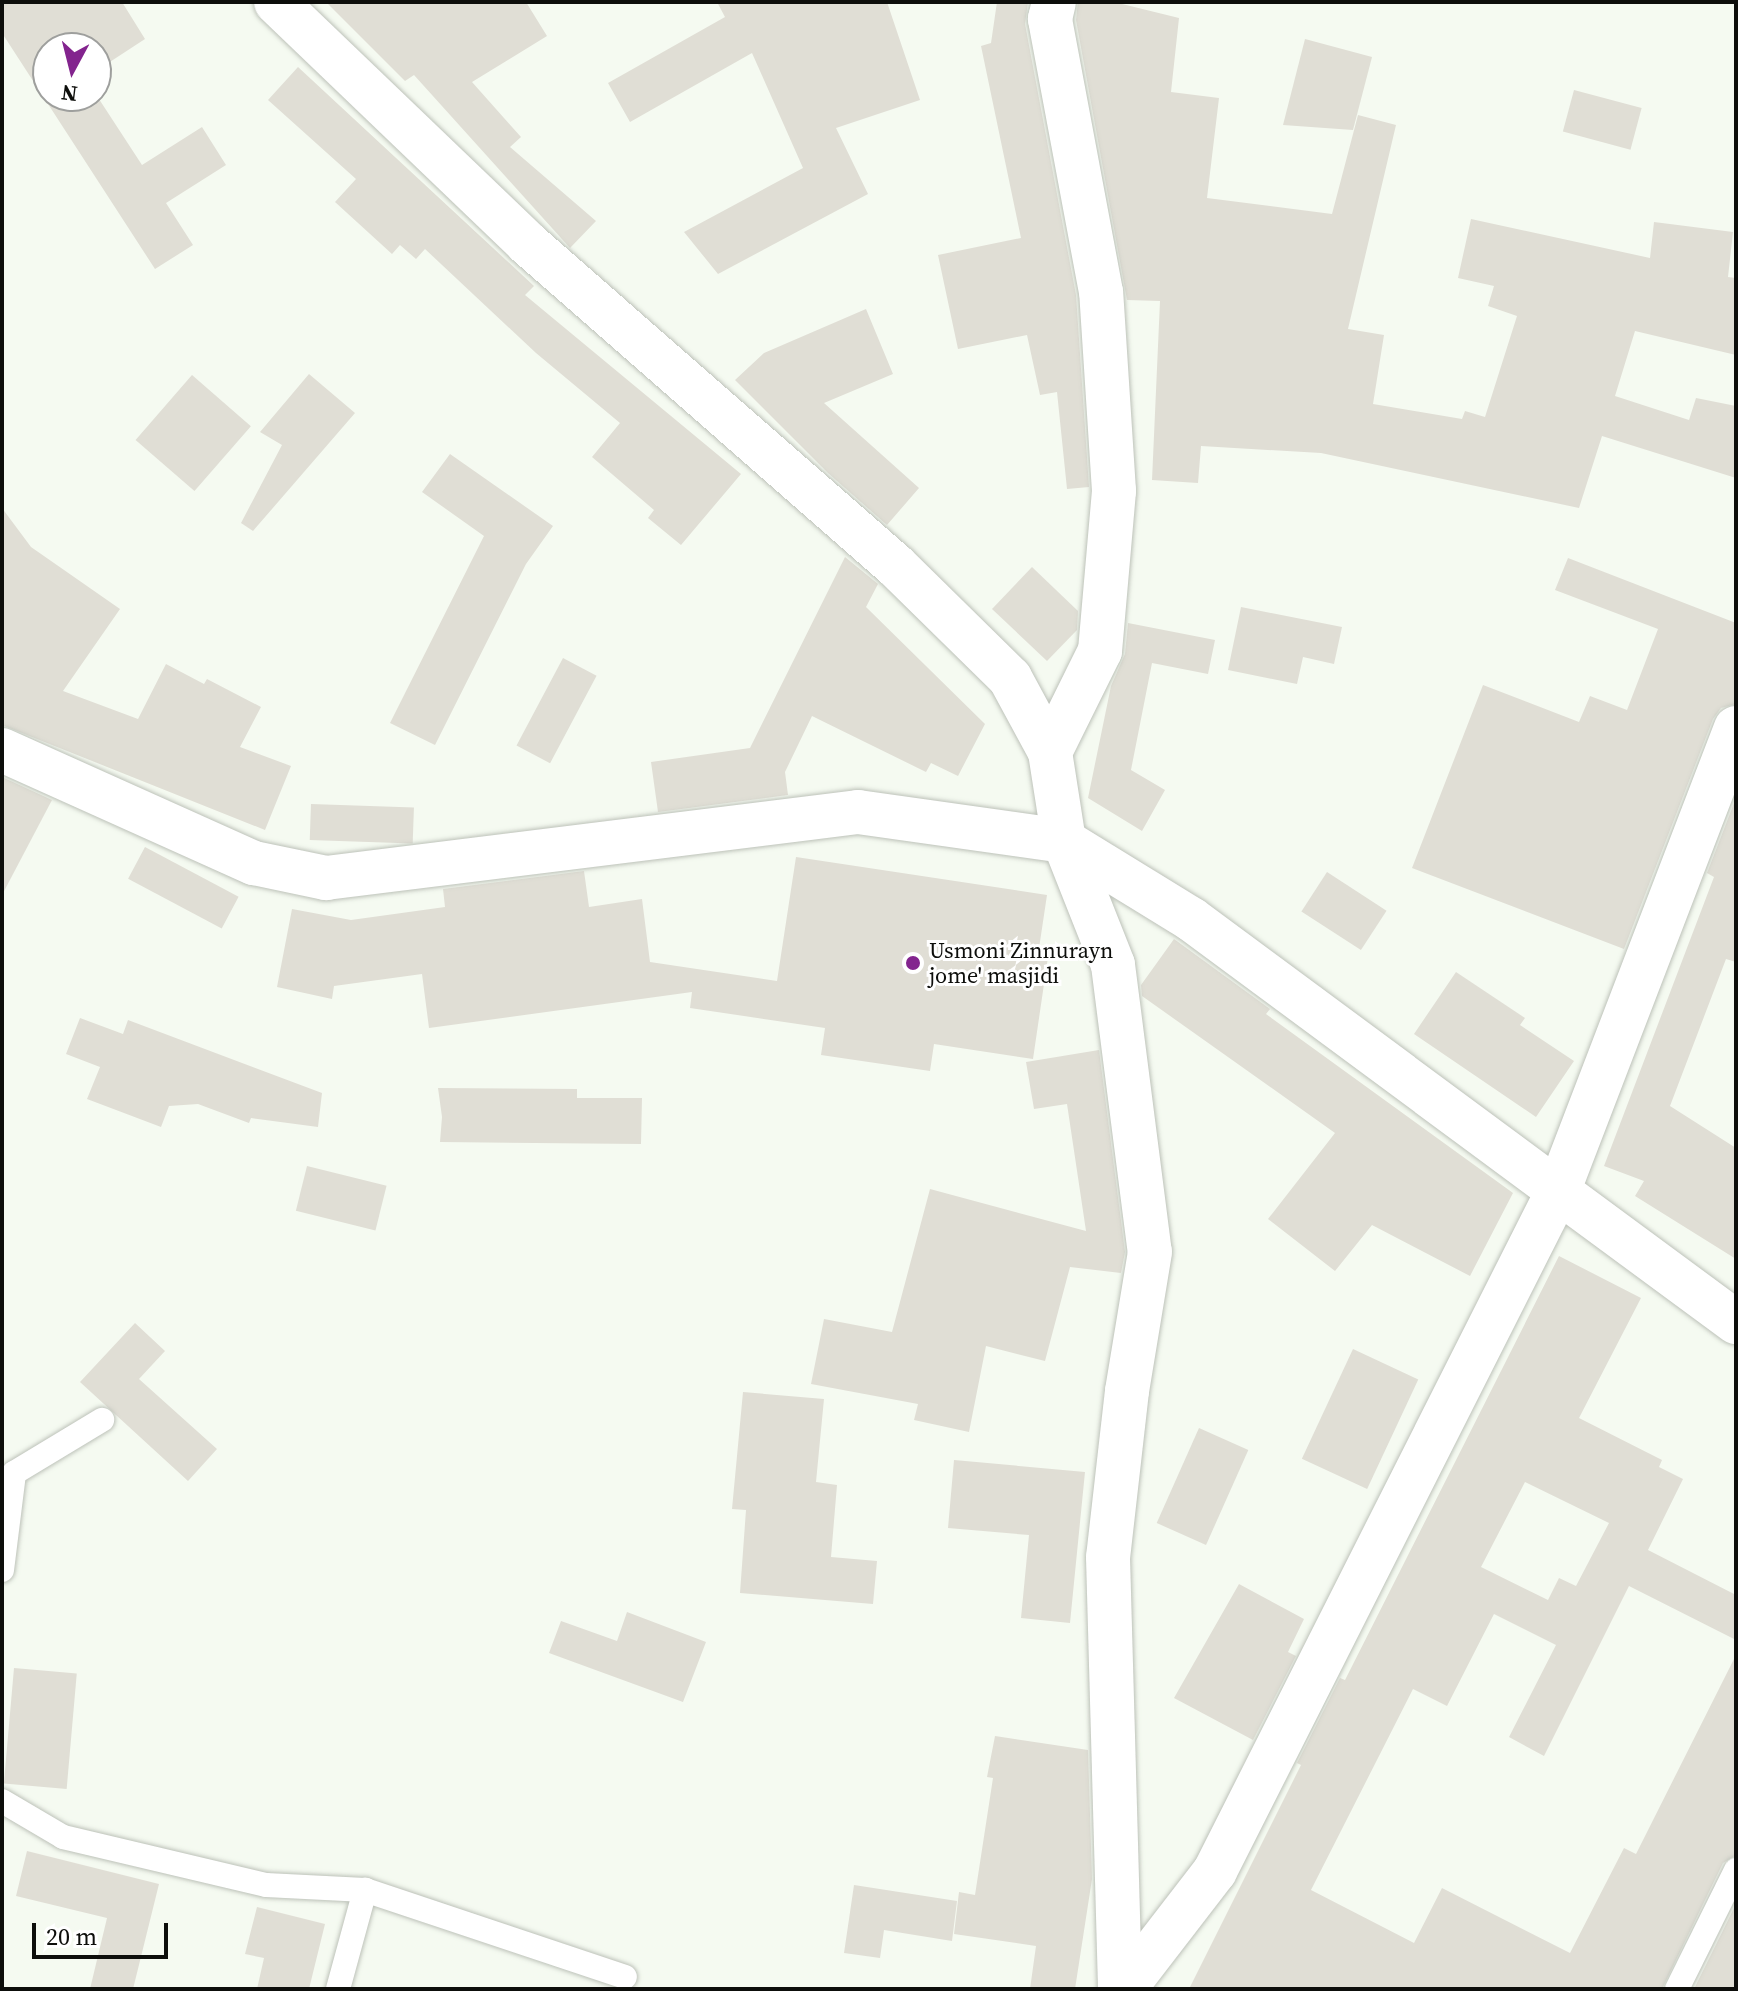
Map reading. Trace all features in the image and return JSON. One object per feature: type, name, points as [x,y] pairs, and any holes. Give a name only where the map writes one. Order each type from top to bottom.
[{"type":"street","points":[[276,2],[527,243],[896,566],[1010,678],[1050,752],[1064,841],[1113,965],[1150,1252],[1127,1391],[1108,1557],[1122,1989]]},
{"type":"street","points":[[1050,752],[1100,651],[1114,491],[1101,292],[1050,19],[1054,2]]},
{"type":"street","points":[[1122,1989],[1215,1871],[1558,1191],[1736,728]]},
{"type":"street","points":[[2,750],[254,863],[326,878],[858,812],[1064,841],[1191,919],[1736,1322]]},
{"type":"lane","points":[[2,1570],[14,1473],[102,1420]]},
{"type":"lane","points":[[2,1801],[63,1837],[266,1885],[365,1890],[625,1977]]},
{"type":"lane","points":[[1677,1989],[1736,1870]]},
{"type":"lane","points":[[338,1989],[365,1890]]},
{"type":"building","points":[[2,2],[122,2],[145,39],[112,61],[112,32],[32,32],[32,79],[2,33]]},
{"type":"building","points":[[326,2],[526,2],[547,36],[472,82],[521,137],[510,147],[596,221],[570,248],[414,75],[405,81]]},
{"type":"building","points":[[717,2],[887,2],[920,100],[836,128],[868,194],[718,274],[684,232],[803,168],[752,53],[630,122],[608,83],[725,17]]},
{"type":"building","points":[[997,2],[1028,2],[1025,24],[1076,295],[1089,487],[1067,489],[1057,392],[1040,395],[1027,335],[958,349],[938,255],[1021,238],[981,46],[991,43]]},
{"type":"building","points":[[1078,2],[1114,2],[1179,18],[1171,92],[1219,98],[1207,198],[1332,214],[1358,115],[1396,125],[1348,329],[1384,335],[1373,404],[1462,419],[1465,411],[1485,417],[1517,316],[1488,306],[1494,286],[1458,278],[1471,219],[1650,258],[1654,222],[1733,232],[1728,277],[1736,278],[1736,355],[1635,331],[1615,396],[1689,420],[1696,398],[1736,406],[1736,478],[1602,436],[1579,508],[1321,453],[1201,446],[1198,483],[1152,480],[1160,301],[1127,300],[1076,20]]},
{"type":"building","points":[[1305,39],[1372,57],[1353,130],[1283,125]]},
{"type":"building","points":[[298,67],[534,286],[525,295],[741,474],[681,545],[648,518],[654,510],[592,457],[620,423],[536,353],[425,249],[416,259],[400,245],[392,254],[335,202],[356,179],[268,100]]},
{"type":"building","points":[[1574,90],[1642,108],[1630,150],[1563,132]]},
{"type":"building","points":[[53,112],[107,112],[142,165],[202,127],[226,165],[166,203],[193,245],[155,269]]},
{"type":"building","points":[[866,309],[893,374],[824,403],[919,488],[887,525],[828,473],[735,380],[764,353]]},
{"type":"building","points":[[309,374],[355,413],[253,531],[241,523],[282,445],[260,432]]},
{"type":"building","points":[[192,375],[251,426],[194,491],[136,440]]},
{"type":"building","points":[[450,454],[553,526],[526,564],[435,745],[390,723],[484,536],[422,492]]},
{"type":"building","points":[[2,508],[31,547],[120,609],[63,691],[138,719],[166,664],[204,684],[207,679],[261,707],[240,747],[291,766],[265,830],[2,725]]},
{"type":"building","points":[[845,557],[878,584],[866,607],[985,724],[958,776],[931,763],[926,772],[812,716],[785,772],[788,795],[658,812],[651,762],[750,748]]},
{"type":"building","points":[[1568,558],[1736,623],[1736,704],[1721,708],[1713,719],[1624,949],[1412,868],[1483,685],[1579,722],[1590,696],[1627,710],[1658,629],[1555,590]]},
{"type":"building","points":[[1032,567],[1078,611],[1077,630],[1047,661],[992,609]]},
{"type":"building","points":[[1241,607],[1342,627],[1334,664],[1303,657],[1297,684],[1228,670]]},
{"type":"building","points":[[1128,623],[1215,640],[1208,674],[1152,663],[1131,770],[1165,790],[1142,831],[1088,798],[1111,686],[1125,654]]},
{"type":"building","points":[[563,658],[597,676],[550,763],[517,745]]},
{"type":"building","points":[[2,777],[52,800],[2,895]]},
{"type":"building","points":[[1736,798],[1736,962],[1726,959],[1670,1106],[1736,1148],[1736,1259],[1635,1196],[1644,1181],[1604,1166],[1714,877],[1707,873]]},
{"type":"building","points":[[311,804],[414,808],[413,844],[310,840]]},
{"type":"building","points":[[145,847],[239,897],[222,929],[128,879]]},
{"type":"building","points":[[796,857],[1047,895],[1038,955],[1048,957],[1033,1059],[934,1044],[930,1071],[821,1055],[825,1028],[690,1008],[692,992],[429,1028],[422,974],[334,986],[332,999],[277,987],[292,909],[351,920],[445,907],[443,889],[584,871],[589,907],[642,899],[650,962],[777,981]]},
{"type":"building","points":[[1327,872],[1387,911],[1361,950],[1301,911]]},
{"type":"building","points":[[1174,939],[1270,1009],[1266,1014],[1513,1193],[1470,1276],[1372,1225],[1335,1271],[1268,1219],[1335,1133],[1142,996],[1141,985]]},
{"type":"building","points":[[1456,972],[1525,1018],[1520,1025],[1574,1061],[1536,1117],[1414,1034]]},
{"type":"building","points":[[80,1018],[123,1034],[128,1020],[322,1093],[318,1127],[251,1118],[249,1123],[198,1104],[169,1106],[161,1127],[87,1099],[100,1067],[66,1054]]},
{"type":"building","points":[[1099,1050],[1125,1252],[1121,1273],[1070,1267],[1045,1361],[986,1346],[969,1432],[914,1420],[918,1404],[811,1384],[824,1319],[892,1332],[930,1189],[1086,1231],[1067,1104],[1034,1109],[1026,1062]]},
{"type":"building","points":[[438,1088],[577,1089],[577,1098],[642,1098],[641,1144],[440,1142],[442,1117]]},
{"type":"building","points":[[307,1166],[387,1186],[375,1230],[296,1211]]},
{"type":"building","points":[[1559,1256],[1641,1298],[1579,1418],[1662,1460],[1659,1467],[1683,1479],[1648,1550],[1736,1595],[1736,1640],[1629,1586],[1544,1756],[1509,1737],[1556,1645],[1494,1614],[1447,1706],[1413,1689],[1311,1890],[1414,1943],[1442,1888],[1570,1953],[1624,1848],[1636,1854],[1736,1655],[1736,1855],[1723,1863],[1662,1989],[1189,1989],[1301,1765],[1297,1763],[1340,1678],[1345,1680]],"holes":[[[1525,1482],[1609,1523],[1576,1586],[1559,1578],[1548,1600],[1481,1567]]]},
{"type":"building","points":[[135,1323],[165,1351],[139,1379],[217,1449],[188,1481],[80,1382]]},
{"type":"building","points":[[1353,1349],[1418,1379],[1367,1489],[1302,1459]]},
{"type":"building","points":[[743,1392],[824,1399],[816,1482],[837,1485],[831,1557],[877,1561],[873,1604],[740,1593],[746,1510],[732,1509]]},
{"type":"building","points":[[1199,1428],[1248,1450],[1206,1545],[1157,1523]]},
{"type":"building","points":[[954,1460],[1085,1472],[1070,1623],[1021,1618],[1029,1535],[948,1528]]},
{"type":"building","points":[[1239,1584],[1304,1619],[1288,1652],[1296,1656],[1253,1740],[1174,1698]]},
{"type":"building","points":[[627,1612],[706,1642],[683,1702],[549,1653],[561,1621],[617,1641]]},
{"type":"building","points":[[14,1668],[77,1673],[67,1789],[4,1784]]},
{"type":"building","points":[[995,1736],[1088,1750],[1092,1879],[1075,1989],[1030,1989],[1036,1946],[954,1934],[959,1892],[975,1895],[993,1778],[987,1777]]},
{"type":"building","points":[[27,1851],[159,1884],[133,1989],[90,1989],[107,1918],[16,1896]]},
{"type":"building","points":[[854,1885],[957,1901],[952,1941],[884,1930],[880,1958],[844,1953]]},
{"type":"building","points":[[1736,1904],[1736,1989],[1694,1989]]},
{"type":"building","points":[[257,1907],[325,1924],[309,1989],[257,1989],[264,1958],[245,1954]]},
{"type":"place","name":"Usmoni Zinnurayn jome' masjidi","points":[[913,963]]}]
